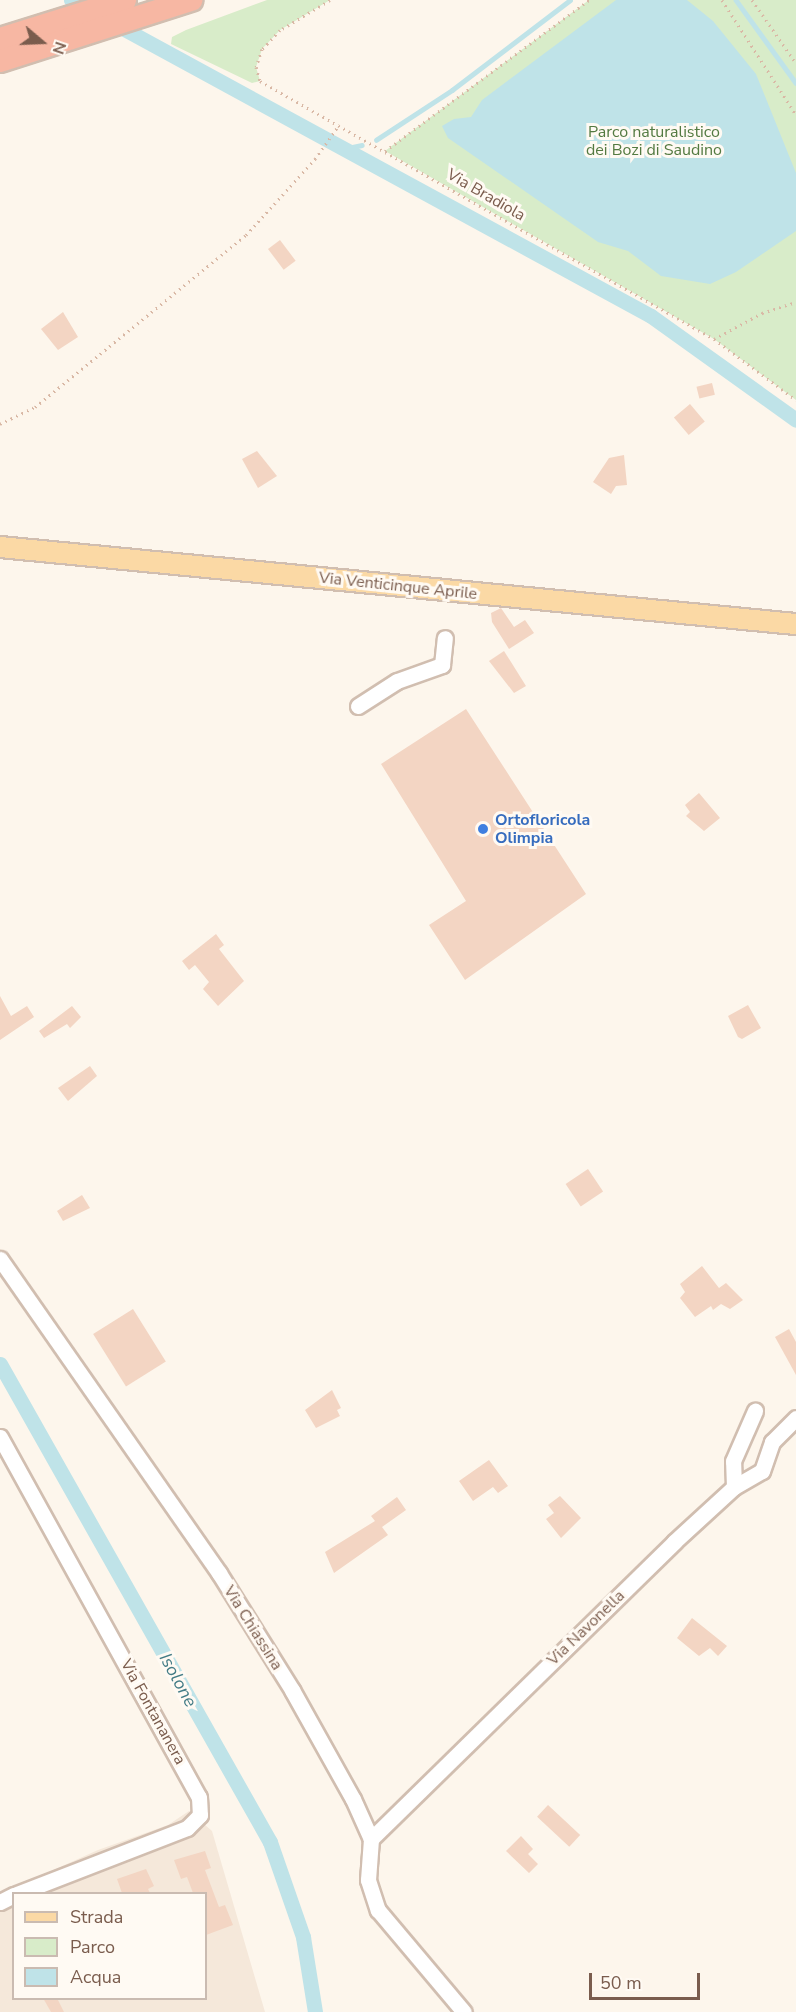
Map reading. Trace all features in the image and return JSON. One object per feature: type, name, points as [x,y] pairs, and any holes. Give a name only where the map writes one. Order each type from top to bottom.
[{"type":"highway","points":[[0,61],[96,21],[125,0]]},
{"type":"highway","points":[[0,39],[63,21],[131,22],[190,0]]},
{"type":"main road","name":"Via Venticinque Aprile","points":[[0,547],[796,624]]},
{"type":"street","points":[[358,706],[397,681],[442,665],[445,638]]},
{"type":"street","name":"Via Chiassina","points":[[0,1259],[219,1573],[303,1710],[353,1799],[371,1839],[368,1880],[378,1910],[465,2012]]},
{"type":"street","points":[[739,1484],[733,1461],[754,1411]]},
{"type":"street","name":"Via Navonella","points":[[371,1839],[739,1484],[762,1471],[772,1442],[796,1418]]},
{"type":"street","name":"Via Fontananera","points":[[0,1437],[200,1797],[200,1815],[187,1828],[20,1892]]},
{"type":"path","name":"Via Bradiola","points":[[330,0],[280,30],[262,49],[256,68],[260,81],[714,339],[796,400]]},
{"type":"path","points":[[385,151],[589,0]]},
{"type":"path","points":[[722,0],[796,116]]},
{"type":"path","points":[[752,0],[796,63]]},
{"type":"path","points":[[0,424],[35,407],[246,235],[315,159],[338,126]]},
{"type":"path","points":[[714,339],[762,313],[796,302]]},
{"type":"shaded area","points":[[189,1811],[212,1831],[265,2012],[0,2012],[0,1894],[98,1850],[168,1825]]},
{"type":"green space","points":[[267,0],[330,0],[280,30],[262,49],[256,67],[260,81],[252,83],[171,44],[172,37],[186,30]]},
{"type":"green space","name":"Parco naturalistico dei Bozi di Saudino","points":[[589,0],[796,0],[796,400],[714,339],[385,151]]},
{"type":"water","name":"Parco naturalistico dei Bozi di Saudino","points":[[616,0],[687,0],[713,21],[756,74],[796,173],[796,231],[736,272],[710,284],[661,276],[628,251],[598,242],[448,138],[442,126],[454,119],[471,117],[482,100]]},
{"type":"building","points":[[280,240],[296,261],[284,270],[268,249]]},
{"type":"building","points":[[63,312],[78,337],[58,350],[41,329]]},
{"type":"building","points":[[712,383],[715,395],[699,399],[696,387]]},
{"type":"building","points":[[690,404],[705,422],[689,435],[674,417]]},
{"type":"building","points":[[257,451],[277,476],[258,488],[242,459]]},
{"type":"building","points":[[624,455],[627,485],[616,486],[611,494],[593,482],[609,458]]},
{"type":"building","points":[[501,608],[514,627],[525,620],[534,633],[509,649],[492,622],[491,613]]},
{"type":"building","points":[[504,651],[526,686],[514,693],[489,661]]},
{"type":"building","name":"Ortofloricola Olimpia","points":[[466,709],[586,894],[465,980],[429,925],[466,901],[381,764]]},
{"type":"building","points":[[699,793],[720,818],[704,831],[686,816],[690,812],[685,805]]},
{"type":"building","points":[[216,934],[224,945],[219,949],[244,981],[218,1006],[203,989],[209,982],[195,965],[189,970],[182,961]]},
{"type":"building","points":[[0,996],[11,1016],[27,1006],[34,1017],[0,1040]]},
{"type":"building","points":[[748,1005],[761,1028],[742,1039],[738,1037],[728,1016]]},
{"type":"building","points":[[72,1006],[81,1017],[70,1028],[67,1024],[44,1038],[39,1031]]},
{"type":"building","points":[[90,1066],[97,1076],[68,1101],[58,1088]]},
{"type":"building","points":[[588,1169],[603,1191],[581,1206],[566,1184]]},
{"type":"building","points":[[82,1195],[90,1208],[63,1221],[57,1211]]},
{"type":"building","points":[[702,1266],[719,1288],[726,1283],[743,1300],[730,1309],[721,1304],[713,1310],[711,1306],[695,1317],[680,1298],[685,1292],[680,1284]]},
{"type":"building","points":[[133,1309],[166,1362],[126,1386],[93,1334]]},
{"type":"building","points":[[789,1329],[796,1342],[796,1375],[775,1337]]},
{"type":"building","points":[[332,1390],[341,1408],[337,1410],[340,1416],[316,1428],[305,1410]]},
{"type":"building","points":[[489,1460],[508,1486],[498,1493],[493,1487],[473,1501],[459,1481]]},
{"type":"building","points":[[560,1496],[581,1518],[561,1538],[546,1519],[554,1513],[548,1505]]},
{"type":"building","points":[[397,1497],[406,1510],[382,1527],[388,1535],[334,1573],[325,1552],[375,1521],[371,1516]]},
{"type":"building","points":[[692,1618],[727,1646],[718,1656],[710,1648],[699,1656],[677,1638]]},
{"type":"building","points":[[548,1805],[580,1835],[569,1847],[537,1817]]},
{"type":"building","points":[[521,1836],[533,1849],[528,1854],[538,1864],[529,1873],[506,1851]]},
{"type":"building","points":[[205,1851],[211,1868],[205,1870],[219,1907],[225,1905],[233,1925],[207,1935],[207,1892],[193,1892],[187,1877],[181,1879],[174,1860]]},
{"type":"building","points":[[146,1869],[154,1886],[148,1889],[150,1892],[122,1892],[117,1879]]},
{"type":"building","points":[[44,2000],[58,2000],[64,2012],[51,2012]]},
{"type":"waterway","points":[[71,0],[651,316],[796,420]]},
{"type":"waterway","points":[[376,140],[452,90],[570,0]]},
{"type":"waterway","points":[[736,0],[796,83]]},
{"type":"waterway","points":[[343,149],[362,145]]},
{"type":"waterway","name":"Isolone","points":[[0,1364],[270,1842],[303,1937],[315,2012]]},
{"type":"place","name":"Ortofloricola Olimpia","points":[[483,829]]}]
